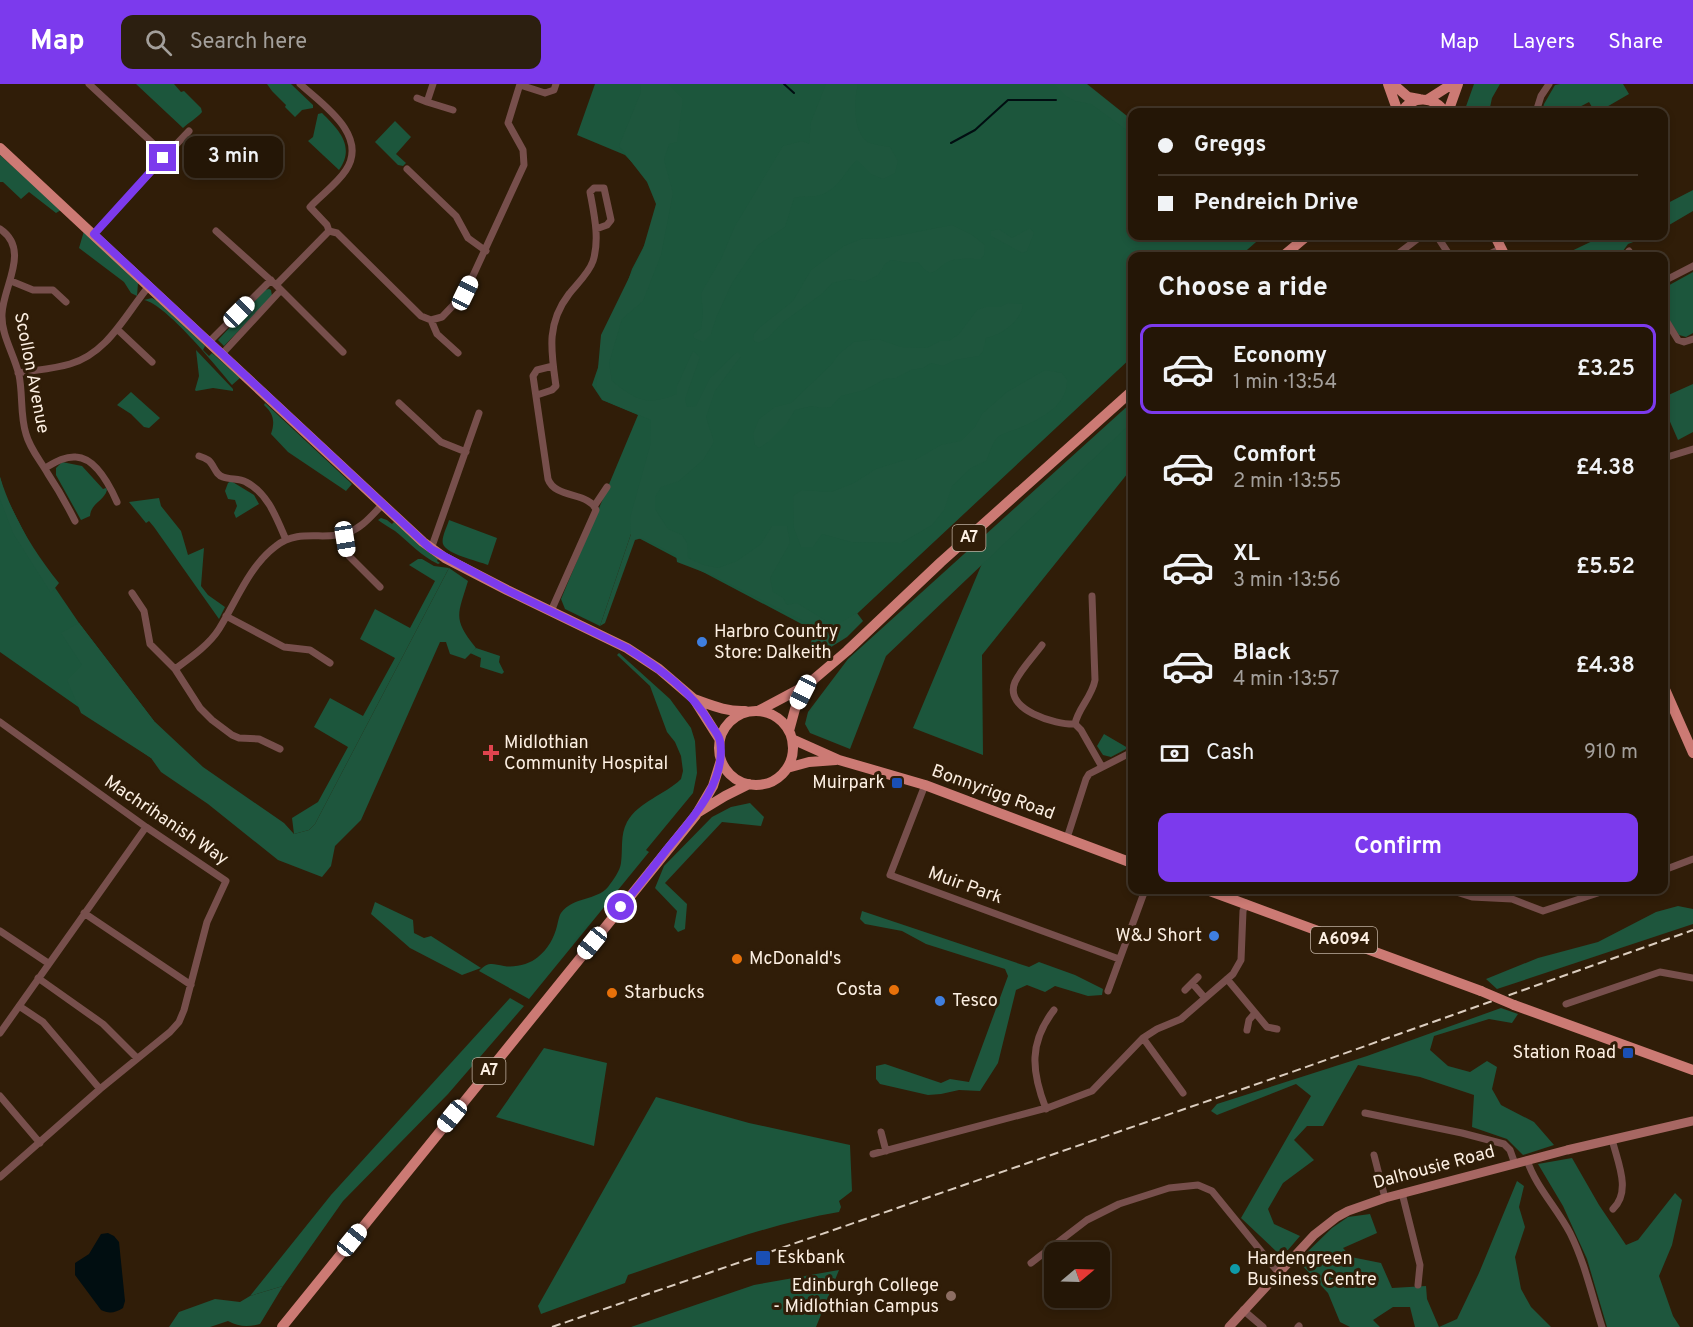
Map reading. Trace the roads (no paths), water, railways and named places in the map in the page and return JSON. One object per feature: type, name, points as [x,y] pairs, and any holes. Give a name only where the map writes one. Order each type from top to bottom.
[{"type":"main road","points":[[1388,84],[1398,108]]},
{"type":"main road","points":[[1393,84],[1401,92],[1440,105],[1443,108]]},
{"type":"main road","points":[[1404,108],[1410,103],[1423,100],[1452,84]]},
{"type":"main road","points":[[1447,108],[1458,84]]},
{"type":"main road","points":[[0,148],[431,549],[492,583],[627,648],[659,669],[694,699],[720,740],[721,760],[736,778],[749,784],[760,784],[770,782],[788,768],[793,754],[791,735],[778,718],[753,711],[727,710],[694,699]]},
{"type":"main road","points":[[1288,252],[1302,240]]},
{"type":"main road","name":"A7","points":[[753,711],[807,686],[1128,395]]},
{"type":"main road","name":"A7","points":[[791,735],[795,709],[807,686]]},
{"type":"main road","points":[[1668,696],[1693,753]]},
{"type":"main road","points":[[720,740],[730,722],[753,711]]},
{"type":"main road","name":"Bonnyrigg Road","points":[[791,735],[839,760],[925,785],[1128,861]]},
{"type":"main road","name":"A7","points":[[282,1327],[696,815],[712,786],[721,760]]},
{"type":"main road","name":"Bonnyrigg Road","points":[[788,768],[809,762],[839,760]]},
{"type":"main road","name":"A7","points":[[696,815],[725,795],[749,784]]},
{"type":"main road","name":"A6094","points":[[1219,894],[1693,1070]]},
{"type":"main road","name":"Dalhousie Road","points":[[1228,1327],[1314,1235],[1348,1211],[1402,1193],[1527,1160],[1693,1121]]},
{"type":"street","points":[[89,84],[163,155]]},
{"type":"street","points":[[300,84],[342,123],[351,142],[350,161],[344,173],[310,207],[327,225],[329,231]]},
{"type":"street","points":[[427,102],[433,84]]},
{"type":"street","points":[[431,320],[442,316],[461,298],[486,251],[524,165],[523,150],[508,123],[520,85],[548,93],[554,90],[556,84]]},
{"type":"street","points":[[1537,108],[1541,96],[1549,84]]},
{"type":"street","points":[[417,98],[453,110]]},
{"type":"street","points":[[94,234],[161,161],[163,155],[170,151],[189,131]]},
{"type":"street","points":[[407,169],[456,216],[468,238],[486,251]]},
{"type":"street","points":[[537,395],[555,388],[552,336],[554,320],[558,309],[591,266],[596,247],[596,229],[590,192],[594,188],[601,187],[606,190],[611,220],[607,225],[596,229]]},
{"type":"street","name":"Scollon Avenue","points":[[0,229],[9,235],[12,245],[14,269],[3,303],[2,315],[4,331],[18,373],[25,433],[35,455],[45,468],[75,521]]},
{"type":"street","points":[[216,231],[276,285],[343,352]]},
{"type":"street","points":[[209,342],[276,285],[329,231]]},
{"type":"street","points":[[329,231],[337,234],[421,316],[431,320],[438,334],[458,353]]},
{"type":"street","points":[[1400,252],[1416,240]]},
{"type":"street","points":[[1668,279],[1693,266]]},
{"type":"street","name":"Scollon Avenue","points":[[10,281],[33,290],[53,290],[66,302]]},
{"type":"street","points":[[222,354],[276,285]]},
{"type":"street","points":[[18,373],[68,365],[98,350],[149,286]]},
{"type":"street","points":[[1668,324],[1678,340],[1684,342],[1693,339]]},
{"type":"street","points":[[117,329],[152,362]]},
{"type":"street","points":[[553,366],[534,372],[543,451],[551,486],[595,505]]},
{"type":"street","points":[[399,403],[441,442],[465,452]]},
{"type":"street","points":[[431,549],[478,413]]},
{"type":"street","points":[[1668,457],[1693,449]]},
{"type":"street","points":[[45,468],[75,456],[89,461],[111,489],[117,502]]},
{"type":"street","points":[[199,456],[209,460],[218,474],[223,477],[248,482],[258,491],[275,514],[286,540]]},
{"type":"street","points":[[551,611],[596,514],[595,505],[607,487]]},
{"type":"street","points":[[175,669],[211,639],[257,566],[274,546],[286,540],[310,534],[344,534],[358,528],[382,505]]},
{"type":"street","points":[[344,534],[349,556],[380,587]]},
{"type":"street","points":[[132,593],[144,611],[150,644],[175,669],[200,708],[224,730],[239,738],[259,739],[280,749]]},
{"type":"street","points":[[1075,724],[1077,716],[1092,693],[1095,680],[1092,597]]},
{"type":"street","points":[[226,616],[284,647],[310,650],[330,663]]},
{"type":"street","points":[[1042,645],[1015,682],[1016,698],[1021,707],[1026,710],[1058,724],[1075,724],[1081,729],[1102,767]]},
{"type":"street","name":"Machrihanish Way","points":[[0,722],[146,827],[226,880],[207,922],[184,1010],[178,1022],[170,1032],[100,1089],[0,1177]]},
{"type":"street","points":[[1067,838],[1089,774],[1128,754]]},
{"type":"street","name":"Muir Park","points":[[925,785],[890,875],[1119,959]]},
{"type":"street","points":[[0,1033],[146,827]]},
{"type":"street","points":[[1668,868],[1693,859]]},
{"type":"street","points":[[1108,991],[1143,894]]},
{"type":"street","points":[[1463,894],[1472,897],[1512,899],[1543,911],[1595,894]]},
{"type":"street","points":[[873,1154],[1046,1109],[1092,1091],[1143,1038],[1157,1029],[1176,1022],[1233,974],[1241,960],[1243,911],[1246,903]]},
{"type":"street","points":[[84,913],[191,985]]},
{"type":"street","points":[[0,931],[48,963]]},
{"type":"street","points":[[1566,1005],[1660,972],[1693,978]]},
{"type":"street","points":[[38,978],[103,1024],[137,1058]]},
{"type":"street","points":[[1227,979],[1267,1027],[1277,1029]]},
{"type":"street","points":[[1185,990],[1195,980],[1205,998]]},
{"type":"street","points":[[19,1006],[43,1022],[100,1089]]},
{"type":"street","points":[[1046,1109],[1036,1075],[1036,1043],[1043,1025],[1054,1010]]},
{"type":"street","points":[[1247,1030],[1248,1020],[1255,1012]]},
{"type":"street","points":[[1143,1038],[1183,1093]]},
{"type":"street","points":[[0,1096],[40,1143]]},
{"type":"street","points":[[1365,1114],[1462,1133],[1504,1144],[1510,1150],[1515,1164]]},
{"type":"street","points":[[881,1132],[886,1151]]},
{"type":"street","points":[[1612,1139],[1623,1184],[1622,1195],[1613,1209]]},
{"type":"street","points":[[1374,1155],[1385,1198]]},
{"type":"street","points":[[1527,1160],[1531,1172],[1563,1221],[1578,1251],[1602,1327]]},
{"type":"street","points":[[1031,1263],[1087,1221],[1119,1204],[1169,1188],[1198,1185],[1212,1191],[1278,1272]]},
{"type":"street","points":[[1402,1193],[1420,1265],[1418,1285]]},
{"type":"street","points":[[1243,1310],[1263,1327]]},
{"type":"waterway","points":[[784,84],[794,93]]},
{"type":"waterway","points":[[951,143],[975,130],[1008,100],[1056,100]]},
{"type":"railway","points":[[552,1327],[1289,1073],[1693,930]]},
{"type":"place","name":"Harbro Country Store: Dalkeith","points":[[702,642]]},
{"type":"place","name":"Midlothian Community Hospital","points":[[491,753]]},
{"type":"place","name":"Muirpark","points":[[897,783]]},
{"type":"place","name":"W&J Short","points":[[1214,936]]},
{"type":"place","name":"McDonald's","points":[[737,959]]},
{"type":"place","name":"Costa","points":[[894,990]]},
{"type":"place","name":"Starbucks","points":[[612,993]]},
{"type":"place","name":"Tesco","points":[[940,1001]]},
{"type":"place","name":"Station Road","points":[[1628,1053]]},
{"type":"place","name":"Eskbank","points":[[763,1258]]},
{"type":"place","name":"Hardengreen Business Centre","points":[[1235,1269]]},
{"type":"place","name":"Edinburgh College - Midlothian Campus","points":[[951,1296]]}]
